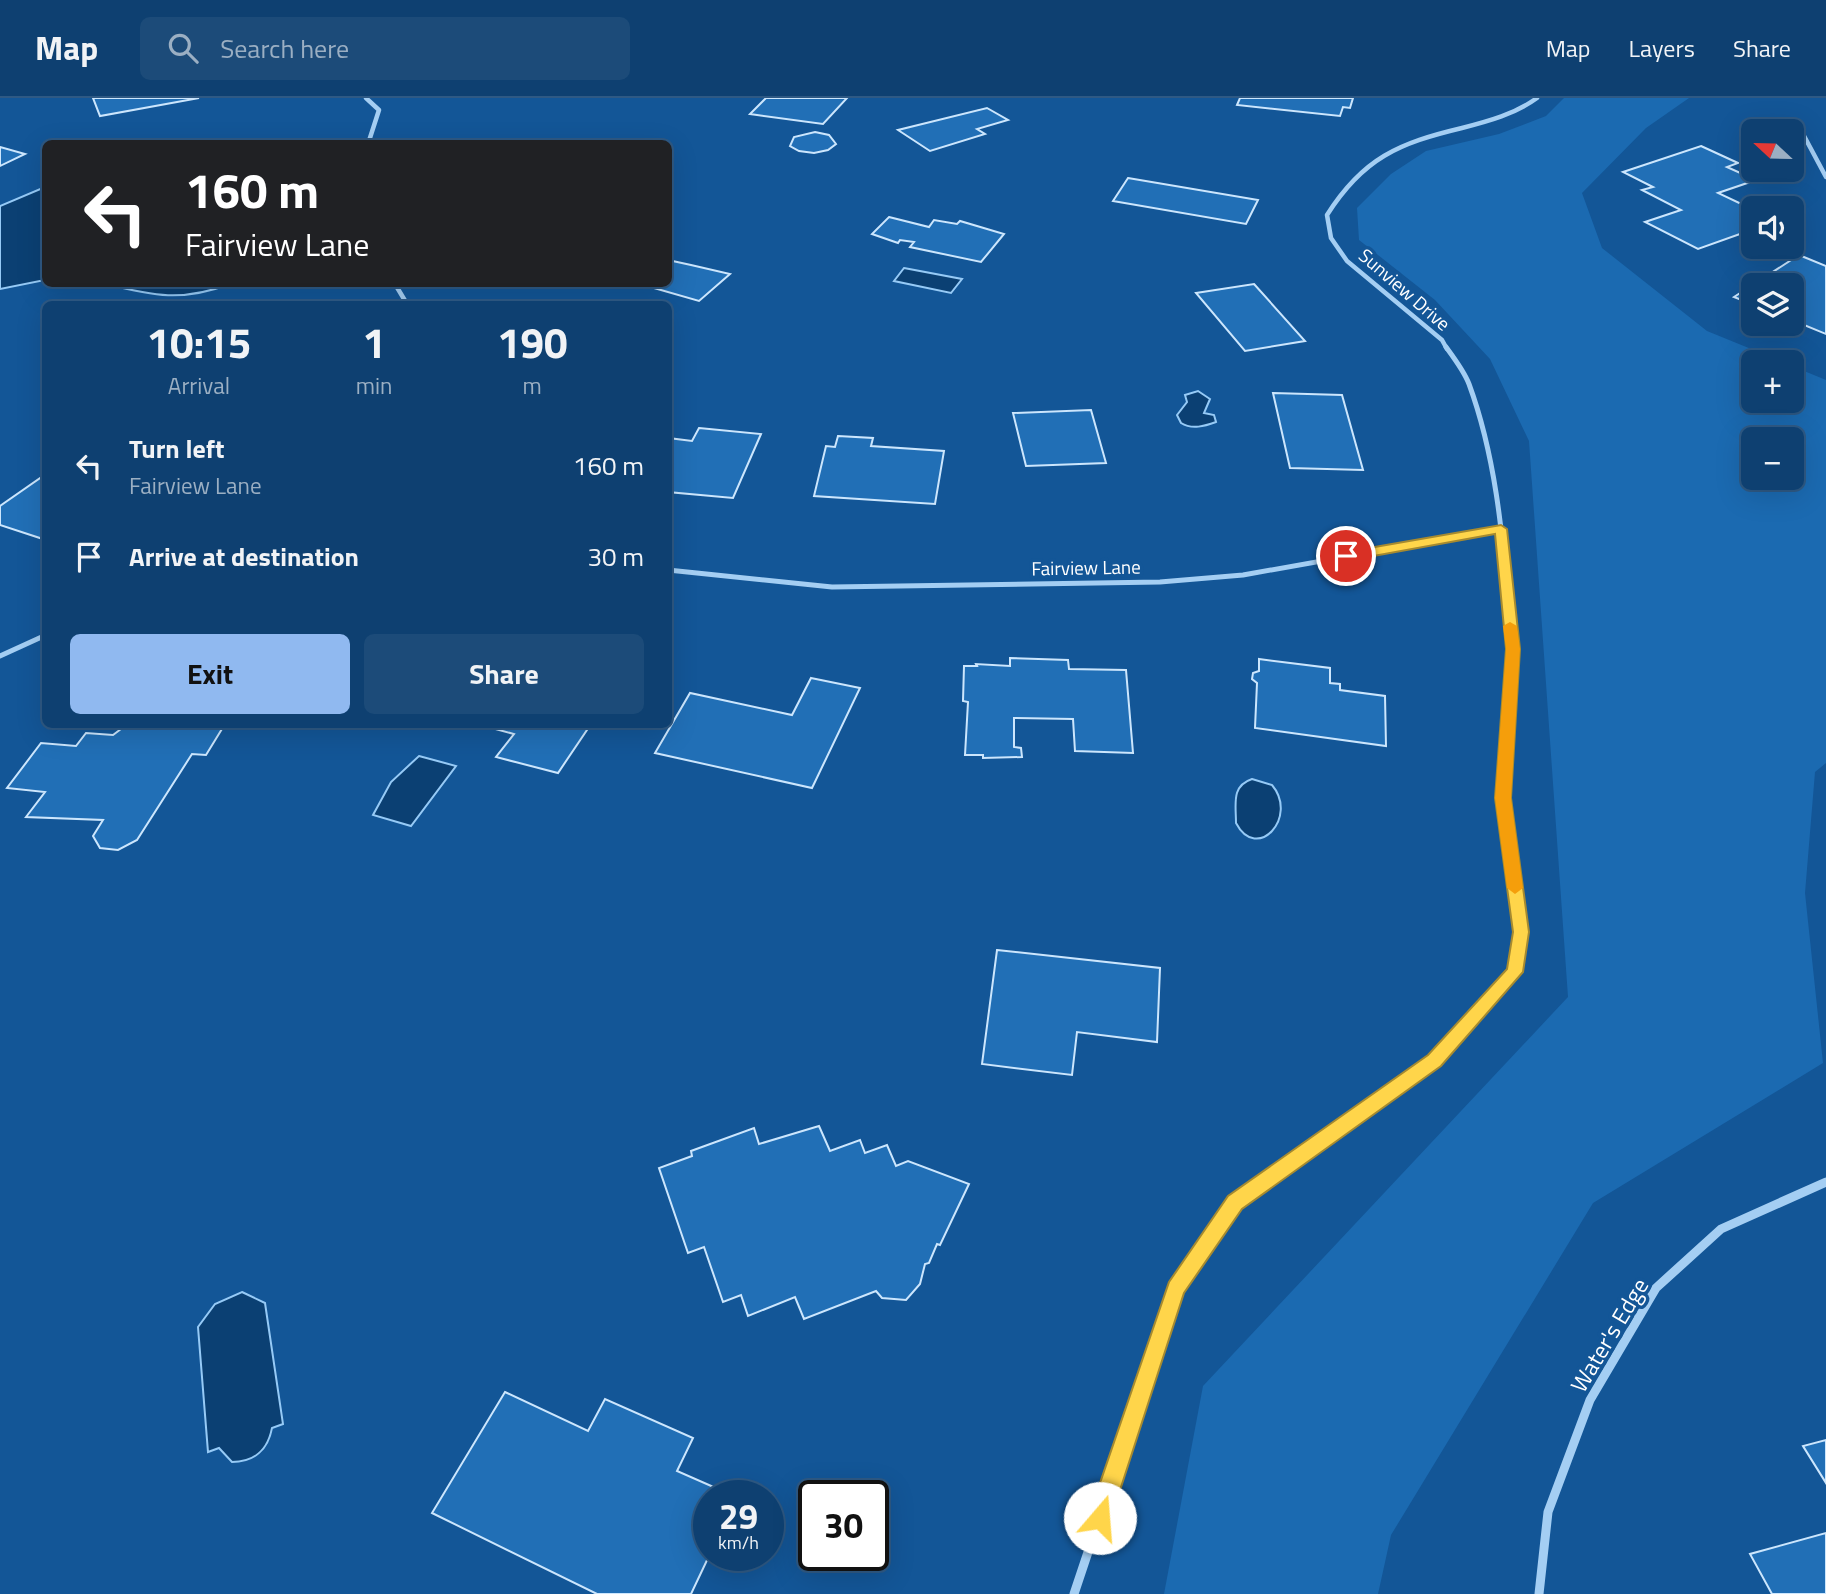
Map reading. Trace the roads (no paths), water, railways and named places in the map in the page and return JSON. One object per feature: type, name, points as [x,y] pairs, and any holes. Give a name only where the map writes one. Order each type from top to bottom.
[{"type":"street","points":[[366,98],[379,110],[369,140]]},
{"type":"street","name":"Sunview Drive","points":[[1074,1594],[1176,1289],[1235,1202],[1435,1060],[1515,972],[1521,932],[1503,798],[1513,649],[1501,529],[1489,452],[1468,381],[1442,341],[1347,261],[1331,238],[1327,215],[1344,185],[1372,161],[1410,141],[1525,108],[1537,98]]},
{"type":"street","points":[[1804,136],[1826,177]]},
{"type":"street","name":"Fairview Lane","points":[[672,570],[832,587],[1160,582],[1243,575],[1501,529]]},
{"type":"street","points":[[0,656],[42,637]]},
{"type":"street","name":"Water's Edge","points":[[1539,1594],[1548,1512],[1585,1413],[1656,1288],[1721,1229],[1826,1182]]}]
